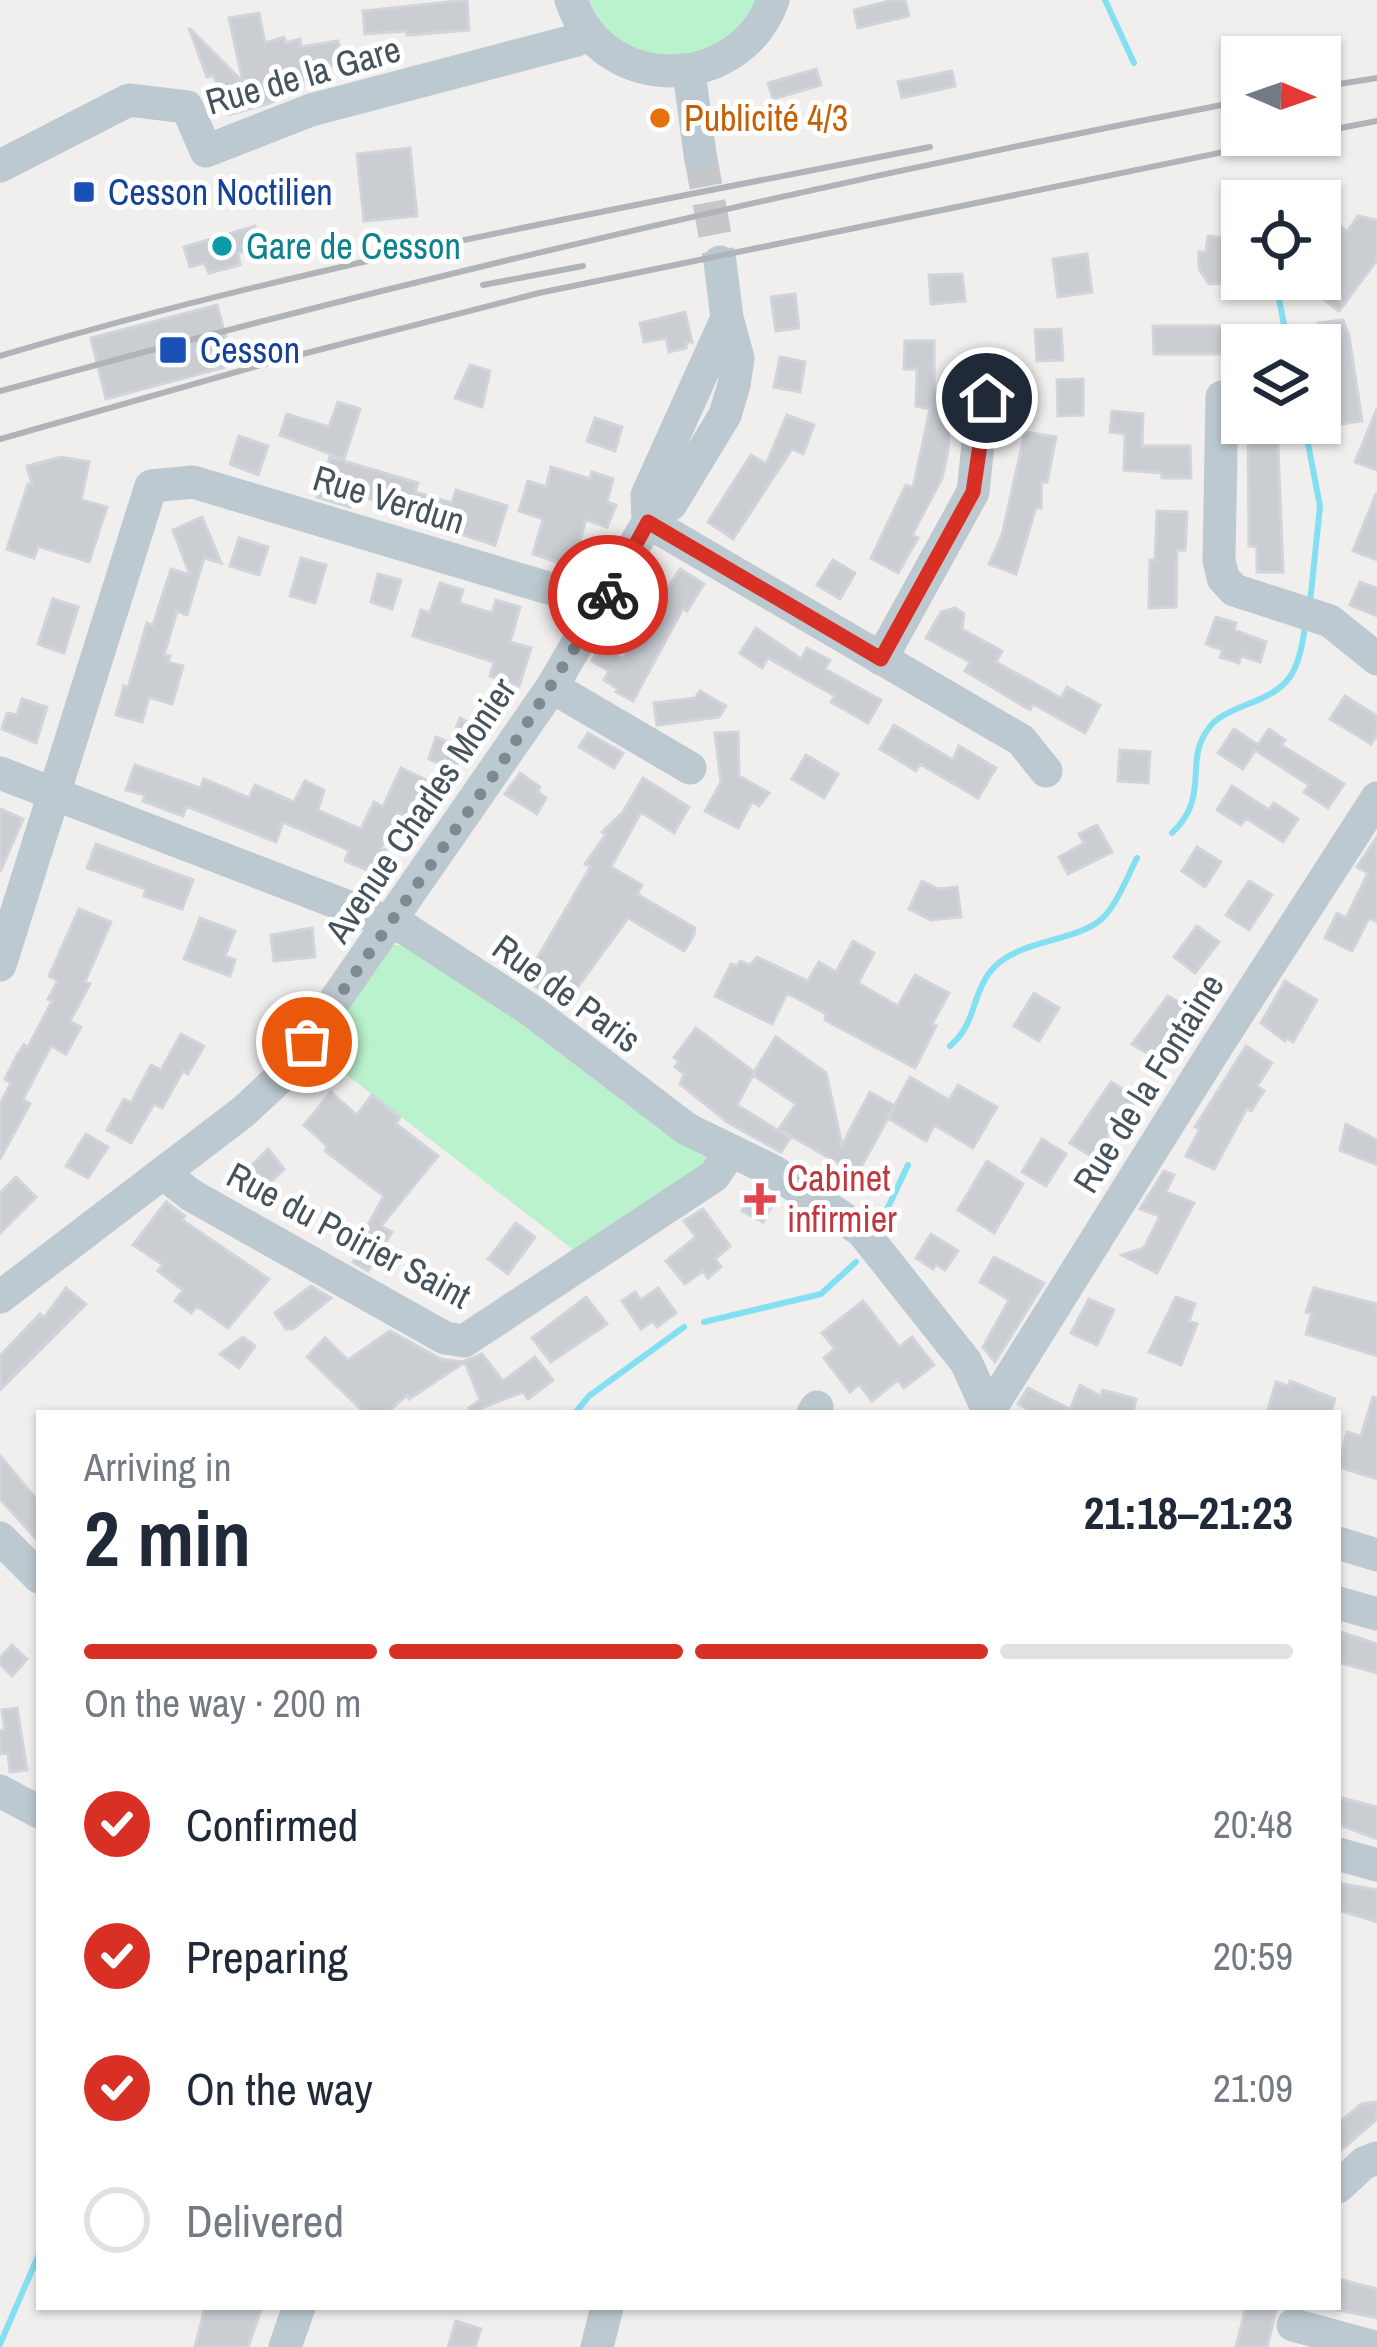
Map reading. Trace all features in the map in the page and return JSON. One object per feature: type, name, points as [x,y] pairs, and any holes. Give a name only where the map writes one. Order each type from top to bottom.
[{"type":"street","points":[[571,0],[589,33],[609,52],[633,66],[661,73],[688,72],[720,62],[747,43],[773,0]]},
{"type":"street","name":"Rue de la Gare","points":[[0,166],[130,100],[187,107],[206,151],[311,110],[589,33]]},
{"type":"street","points":[[688,72],[700,154]]},
{"type":"street","name":"Avenue Charles Monier","points":[[0,1297],[243,1112],[284,1074],[552,687],[648,522],[647,495],[727,318],[720,262]]},
{"type":"street","points":[[881,659],[973,492],[980,424],[993,372]]},
{"type":"street","points":[[1221,444],[1219,560],[1223,578],[1234,590],[1330,621],[1377,659]]},
{"type":"street","name":"Rue Verdun","points":[[55,794],[152,486],[193,482],[602,604]]},
{"type":"street","points":[[648,522],[1021,740],[1046,771]]},
{"type":"street","points":[[552,687],[690,767]]},
{"type":"street","name":"Rue de Paris","points":[[0,773],[406,929],[532,1011],[687,1129],[795,1184],[862,1231],[965,1363],[988,1410]]},
{"type":"street","points":[[0,965],[55,794]]},
{"type":"street","name":"Rue de la Fontaine","points":[[990,1410],[1377,798]]},
{"type":"street","name":"Rue du Poirier Saint","points":[[164,1174],[190,1195],[446,1338],[464,1341],[714,1176],[731,1151]]},
{"type":"street","points":[[0,1538],[36,1574]]},
{"type":"street","points":[[1341,1544],[1377,1555]]},
{"type":"street","points":[[1341,1604],[1377,1614]]},
{"type":"street","points":[[0,1791],[36,1810]]},
{"type":"street","points":[[1341,1855],[1377,1865]]},
{"type":"street","points":[[1341,2184],[1364,2163],[1377,2158]]},
{"type":"street","points":[[284,2347],[298,2310]]},
{"type":"street","points":[[597,2347],[606,2310]]},
{"type":"street","points":[[1293,2326],[1375,2347]]},
{"type":"green space","points":[[586,0],[761,0],[753,15],[718,48],[655,58],[610,35]]},
{"type":"green space","points":[[390,945],[406,945],[427,954],[707,1152],[709,1163],[580,1255],[312,1048]]},
{"type":"building","points":[[467,0],[469,30],[365,34],[363,11]]},
{"type":"building","points":[[905,0],[909,16],[858,28],[854,10]]},
{"type":"building","points":[[259,13],[265,43],[284,37],[286,43],[300,39],[301,47],[338,41],[342,62],[303,74],[303,86],[270,103],[228,115],[213,75],[207,77],[189,28],[243,82],[229,18]]},
{"type":"building","points":[[816,69],[821,85],[773,99],[768,83]]},
{"type":"building","points":[[952,71],[955,86],[902,98],[898,82]]},
{"type":"building","points":[[410,148],[417,216],[364,221],[357,154]]},
{"type":"building","points":[[1358,216],[1377,220],[1377,260],[1339,311],[1324,300],[1341,300],[1341,226],[1347,232]]},
{"type":"building","name":"Gare de Cesson","points":[[255,226],[260,246],[238,253],[240,265],[209,273],[204,263],[190,267],[184,247]]},
{"type":"building","points":[[1208,236],[1221,238],[1221,283],[1209,284],[1199,269],[1199,252],[1206,252]]},
{"type":"building","points":[[1087,254],[1092,292],[1058,297],[1053,259]]},
{"type":"building","points":[[962,274],[965,301],[931,304],[929,275]]},
{"type":"building","points":[[795,294],[799,328],[776,331],[771,297]]},
{"type":"building","points":[[217,305],[233,365],[106,399],[91,338]]},
{"type":"building","points":[[685,312],[692,342],[686,348],[669,352],[666,338],[644,342],[640,323]]},
{"type":"building","points":[[1343,320],[1362,421],[1341,424],[1341,324],[1318,323]]},
{"type":"building","points":[[1153,326],[1221,326],[1221,354],[1154,354]]},
{"type":"building","points":[[1061,329],[1063,360],[1037,361],[1035,330]]},
{"type":"building","points":[[905,341],[934,341],[934,390],[951,391],[942,478],[898,573],[871,558],[906,485],[913,488],[930,409],[916,406],[917,369],[904,369]]},
{"type":"building","points":[[780,357],[805,362],[800,392],[774,387]]},
{"type":"building","points":[[470,365],[490,371],[482,407],[455,398]]},
{"type":"building","points":[[1083,379],[1083,415],[1058,416],[1057,380]]},
{"type":"building","points":[[338,402],[360,409],[344,459],[280,435],[287,414],[329,427]]},
{"type":"building","points":[[1377,409],[1377,470],[1355,462]]},
{"type":"building","points":[[1112,411],[1143,414],[1142,446],[1190,446],[1191,478],[1124,470],[1125,434],[1110,432]]},
{"type":"building","points":[[787,415],[814,425],[803,454],[792,449],[733,539],[708,522],[751,455],[766,464]]},
{"type":"building","points":[[595,418],[622,427],[615,451],[587,441]]},
{"type":"building","points":[[1025,432],[1056,437],[1047,482],[1041,482],[1041,508],[1036,507],[1016,574],[989,564],[1002,535]]},
{"type":"building","points":[[239,436],[268,446],[258,475],[230,464]]},
{"type":"building","points":[[1248,444],[1278,444],[1283,572],[1257,572],[1257,547],[1249,546]]},
{"type":"building","points":[[61,457],[89,462],[81,500],[107,507],[89,562],[38,546],[34,558],[7,549],[28,484],[32,485],[27,466]]},
{"type":"building","points":[[330,457],[418,483],[415,492],[452,503],[456,490],[507,506],[495,545],[353,494],[350,507],[317,497]]},
{"type":"building","points":[[551,467],[590,479],[592,472],[613,479],[607,502],[616,505],[607,527],[587,520],[572,567],[533,554],[543,519],[519,511],[528,481],[546,487]]},
{"type":"building","points":[[1377,494],[1377,560],[1353,551]]},
{"type":"building","points":[[1157,511],[1187,512],[1185,550],[1177,550],[1176,607],[1149,608]]},
{"type":"building","points":[[202,517],[221,563],[204,558],[187,615],[177,611],[164,655],[170,656],[168,662],[183,666],[172,704],[149,697],[142,722],[116,715],[171,569],[190,575],[173,530]]},
{"type":"building","points":[[239,538],[268,547],[259,575],[230,566]]},
{"type":"building","points":[[301,558],[326,565],[315,603],[290,596]]},
{"type":"building","points":[[833,560],[855,573],[840,599],[817,585]]},
{"type":"building","points":[[680,569],[704,584],[687,611],[683,608],[633,701],[616,692],[604,680],[609,671],[592,661],[601,645],[623,659]]},
{"type":"building","points":[[378,574],[401,580],[392,609],[371,602]]},
{"type":"building","points":[[1360,582],[1377,588],[1377,616],[1350,605]]},
{"type":"building","points":[[440,583],[463,590],[459,603],[492,613],[496,600],[520,607],[510,642],[531,648],[519,686],[490,676],[494,662],[413,636],[421,610],[430,613]]},
{"type":"building","points":[[53,599],[78,607],[64,653],[38,644]]},
{"type":"building","points":[[955,608],[964,614],[962,629],[1002,651],[996,662],[1061,698],[1067,687],[1100,705],[1085,733],[1033,704],[1030,710],[965,671],[970,662],[926,638],[941,612]]},
{"type":"building","points":[[1216,617],[1266,642],[1260,662],[1220,657],[1223,650],[1206,644]]},
{"type":"building","points":[[756,628],[801,659],[807,648],[830,660],[825,669],[881,700],[868,723],[831,702],[835,696],[768,658],[762,668],[740,653]]},
{"type":"building","points":[[700,691],[726,706],[719,717],[657,725],[654,703],[695,698]]},
{"type":"building","points":[[1345,696],[1377,716],[1377,735],[1371,744],[1330,719]]},
{"type":"building","points":[[22,699],[47,707],[36,743],[2,729],[7,713],[17,715]]},
{"type":"building","points":[[460,718],[479,728],[471,750],[463,747],[455,770],[429,759],[436,737],[450,743]]},
{"type":"building","points":[[894,725],[953,760],[959,746],[996,768],[978,798],[920,764],[916,771],[880,749]]},
{"type":"building","points":[[1234,729],[1258,745],[1269,729],[1285,740],[1281,745],[1344,784],[1328,808],[1304,792],[1309,785],[1255,750],[1243,769],[1218,753]]},
{"type":"building","points":[[738,732],[739,776],[769,793],[759,806],[752,802],[738,828],[705,811],[721,782],[715,733]]},
{"type":"building","points":[[588,733],[623,753],[614,768],[579,747]]},
{"type":"building","points":[[1120,750],[1150,752],[1148,783],[1118,781]]},
{"type":"building","points":[[806,755],[838,774],[824,798],[792,779]]},
{"type":"building","points":[[135,765],[200,788],[204,779],[249,798],[255,785],[294,802],[305,781],[324,790],[318,810],[361,829],[374,802],[383,807],[401,768],[428,781],[410,819],[398,813],[381,848],[386,850],[376,874],[345,861],[349,850],[283,822],[276,842],[186,806],[183,816],[143,801],[145,795],[126,790]]},
{"type":"building","points":[[520,773],[540,787],[537,791],[546,798],[537,814],[505,794]]},
{"type":"building","points":[[643,778],[689,807],[674,833],[641,812],[611,867],[642,885],[637,894],[695,928],[694,935],[684,951],[628,918],[572,995],[554,984],[547,994],[525,979],[591,866],[585,864],[606,834],[602,832],[623,812]]},
{"type":"building","points":[[1232,786],[1269,810],[1274,803],[1298,819],[1283,842],[1246,818],[1241,825],[1217,810]]},
{"type":"building","points":[[0,809],[23,819],[0,872]]},
{"type":"building","points":[[1097,825],[1112,852],[1068,874],[1059,857],[1084,843],[1079,834]]},
{"type":"building","points":[[1377,837],[1377,922],[1369,918],[1352,951],[1325,938],[1337,913],[1346,918],[1368,873],[1357,867]]},
{"type":"building","points":[[96,844],[193,880],[182,909],[144,896],[146,889],[87,868]]},
{"type":"building","points":[[1197,847],[1221,862],[1205,887],[1182,871]]},
{"type":"building","points":[[922,881],[938,889],[957,887],[961,917],[931,920],[909,909]]},
{"type":"building","points":[[1249,881],[1272,895],[1249,930],[1226,915]]},
{"type":"building","points":[[79,909],[111,922],[85,982],[90,984],[70,1021],[81,1027],[66,1054],[51,1046],[23,1099],[30,1104],[0,1159],[0,1104],[11,1083],[5,1079],[52,1001],[48,999],[58,981],[49,976]]},
{"type":"building","points":[[200,918],[235,931],[225,956],[235,960],[230,976],[184,959]]},
{"type":"building","points":[[1197,926],[1219,942],[1195,973],[1174,957]]},
{"type":"building","points":[[312,928],[315,957],[274,961],[271,935]]},
{"type":"building","points":[[853,941],[874,953],[858,983],[898,1006],[915,975],[949,993],[915,1068],[825,1020],[826,1014],[787,993],[772,1024],[715,996],[731,964],[750,965],[757,957],[808,981],[819,962],[836,972]]},
{"type":"building","points":[[1285,981],[1317,1000],[1293,1042],[1261,1023]]},
{"type":"building","points":[[1034,993],[1059,1008],[1039,1041],[1014,1026]]},
{"type":"building","points":[[1168,996],[1202,1016],[1183,1044],[1174,1038],[1160,1061],[1132,1044]]},
{"type":"building","points":[[696,1028],[754,1072],[776,1037],[826,1073],[842,1145],[870,1092],[895,1106],[857,1174],[779,1129],[796,1104],[753,1075],[737,1105],[790,1138],[781,1152],[727,1122],[680,1084],[684,1074],[675,1067],[679,1062],[674,1057]]},
{"type":"building","points":[[181,1034],[204,1046],[162,1108],[154,1104],[131,1143],[107,1130],[124,1099],[131,1103],[151,1065],[161,1070]]},
{"type":"building","points":[[1246,1046],[1272,1063],[1257,1086],[1264,1091],[1251,1111],[1247,1108],[1214,1169],[1186,1156],[1200,1129],[1195,1127]]},
{"type":"building","points":[[910,1077],[949,1100],[958,1085],[997,1107],[973,1148],[934,1125],[926,1141],[888,1118]]},
{"type":"building","points":[[1111,1082],[1137,1097],[1120,1130],[1114,1126],[1094,1158],[1070,1143]]},
{"type":"building","points":[[331,1092],[357,1115],[372,1095],[400,1117],[396,1124],[438,1156],[381,1226],[392,1232],[368,1271],[353,1262],[358,1252],[354,1250],[384,1196],[325,1151],[327,1146],[304,1125]]},
{"type":"building","points":[[1346,1124],[1377,1140],[1377,1165],[1340,1150]]},
{"type":"building","points":[[86,1134],[108,1147],[88,1178],[66,1166]]},
{"type":"building","points":[[1042,1139],[1066,1154],[1046,1186],[1022,1172]]},
{"type":"building","points":[[268,1149],[284,1169],[264,1189],[246,1171]]},
{"type":"building","points":[[987,1161],[1023,1184],[994,1233],[958,1210]]},
{"type":"building","points":[[1164,1171],[1174,1175],[1166,1192],[1194,1203],[1157,1273],[1122,1255],[1144,1248],[1160,1216],[1140,1209]]},
{"type":"building","points":[[16,1177],[36,1197],[0,1233],[0,1193]]},
{"type":"building","points":[[755,1186],[776,1198],[763,1222],[742,1211]]},
{"type":"building","points":[[166,1202],[185,1216],[182,1220],[269,1279],[228,1328],[197,1306],[191,1313],[175,1301],[183,1290],[158,1271],[163,1265],[133,1245]]},
{"type":"building","points":[[703,1209],[730,1246],[715,1259],[721,1267],[708,1278],[703,1271],[685,1284],[666,1261],[696,1237],[684,1221]]},
{"type":"building","points":[[516,1223],[535,1237],[508,1274],[488,1259]]},
{"type":"building","points":[[931,1234],[958,1251],[945,1270],[936,1264],[933,1269],[916,1258]]},
{"type":"building","points":[[994,1257],[1044,1283],[995,1362],[983,1347],[1009,1300],[980,1282]]},
{"type":"building","points":[[311,1286],[331,1298],[293,1329],[286,1329],[275,1313]]},
{"type":"building","points":[[66,1288],[86,1304],[0,1390],[0,1356],[40,1314],[44,1318]]},
{"type":"building","points":[[658,1288],[676,1313],[657,1327],[653,1321],[641,1329],[622,1301],[635,1292],[641,1300]]},
{"type":"building","points":[[1314,1288],[1377,1304],[1377,1356],[1306,1334],[1312,1313],[1306,1312]]},
{"type":"building","points":[[586,1297],[607,1324],[551,1362],[532,1338]]},
{"type":"building","points":[[1176,1297],[1195,1304],[1189,1321],[1197,1324],[1181,1365],[1149,1352]]},
{"type":"building","points":[[1089,1299],[1114,1310],[1097,1345],[1071,1333]]},
{"type":"building","points":[[863,1301],[899,1347],[912,1337],[934,1365],[904,1388],[898,1380],[872,1401],[859,1384],[850,1392],[824,1358],[835,1349],[822,1333]]},
{"type":"building","points":[[390,1331],[441,1359],[462,1362],[482,1354],[503,1381],[535,1357],[553,1380],[528,1399],[523,1392],[470,1410],[480,1400],[465,1362],[409,1399],[407,1395],[390,1410],[362,1410],[307,1357],[325,1338],[348,1360]]},
{"type":"building","points":[[243,1337],[255,1346],[239,1368],[220,1354]]},
{"type":"building","points":[[1290,1381],[1335,1399],[1332,1410],[1268,1410],[1276,1382],[1289,1386]]},
{"type":"building","points":[[1080,1385],[1101,1396],[1103,1390],[1136,1399],[1134,1410],[1029,1410],[1018,1404],[1028,1388],[1070,1409]]},
{"type":"building","points":[[1373,1397],[1377,1398],[1377,1479],[1341,1468],[1347,1432],[1361,1436]]},
{"type":"building","points":[[0,1456],[36,1498],[36,1539],[0,1499]]},
{"type":"building","points":[[1341,1632],[1377,1644],[1377,1673],[1341,1663]]},
{"type":"building","points":[[12,1645],[27,1659],[12,1676],[0,1658]]},
{"type":"building","points":[[17,1708],[27,1770],[10,1772],[8,1753],[0,1754],[0,1731],[5,1730],[2,1710]]},
{"type":"building","points":[[1341,1798],[1377,1807],[1377,1839],[1341,1825]]},
{"type":"building","points":[[1341,1884],[1377,1890],[1377,1922],[1341,1911]]},
{"type":"building","points":[[1377,2102],[1377,2119],[1341,2150],[1341,2121],[1361,2104]]},
{"type":"building","points":[[1341,2280],[1377,2289],[1377,2318],[1338,2310]]},
{"type":"building","points":[[204,2310],[261,2310],[248,2347],[195,2347]]},
{"type":"building","points":[[1245,2310],[1276,2310],[1267,2347],[1236,2347]]},
{"type":"building","points":[[456,2321],[481,2329],[475,2347],[448,2347]]},
{"type":"waterway","points":[[1105,0],[1134,63]]},
{"type":"waterway","points":[[1279,300],[1284,324]]},
{"type":"waterway","points":[[1308,444],[1320,506],[1310,603]]},
{"type":"waterway","points":[[1172,833],[1191,804],[1204,735],[1222,716],[1283,685],[1295,667],[1305,627]]},
{"type":"waterway","points":[[950,1046],[965,1029],[989,973],[1012,954],[1098,922],[1137,858]]},
{"type":"waterway","points":[[882,1220],[908,1165]]},
{"type":"waterway","points":[[704,1322],[821,1294],[856,1262]]},
{"type":"waterway","points":[[577,1410],[589,1396],[684,1327]]},
{"type":"waterway","points":[[0,2344],[36,2261]]},
{"type":"tunnel","points":[[700,154],[720,262]]},
{"type":"railway","points":[[1341,84],[1377,78]]},
{"type":"railway","points":[[0,391],[308,309],[618,234],[1221,105]]},
{"type":"railway","points":[[1341,128],[1377,121]]},
{"type":"railway","points":[[0,356],[346,266],[930,147]]},
{"type":"railway","points":[[0,439],[539,293],[1221,153]]},
{"type":"railway","points":[[483,285],[583,266]]},
{"type":"way so far","points":[[307,1042],[500,766],[608,595]]},
{"type":"place","name":"Publicité 4/3","points":[[660,118]]},
{"type":"place","name":"Cesson Noctilien","points":[[84,192]]},
{"type":"place","name":"Gare de Cesson","points":[[222,246]]},
{"type":"place","name":"Cesson","points":[[173,350]]},
{"type":"place","name":"Cabinet infirmier","points":[[760,1199]]},
{"type":"route","points":[[608,595],[648,522],[881,659],[973,492],[987,398]]}]
